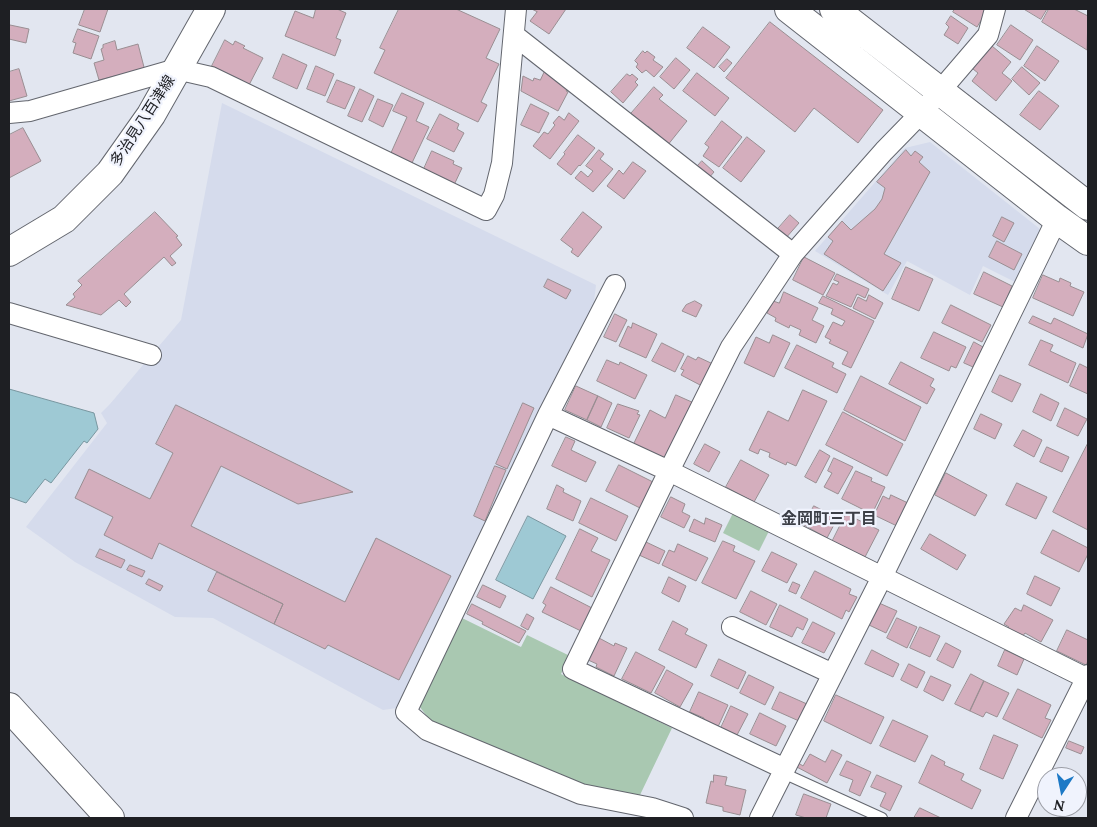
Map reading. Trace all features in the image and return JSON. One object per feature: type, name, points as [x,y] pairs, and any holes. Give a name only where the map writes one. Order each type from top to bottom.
[{"type":"street","name":"多治見八百津線","points":[[9,252],[64,219],[110,173],[150,115],[210,9]]},
{"type":"street","points":[[9,113],[30,111],[176,69],[211,77],[486,210],[494,195],[502,163],[516,9]]},
{"type":"street","points":[[789,9],[1088,241]]},
{"type":"street","points":[[834,9],[1088,206]]},
{"type":"street","points":[[784,771],[573,669],[731,347],[793,254],[988,36],[995,9]]},
{"type":"street","points":[[514,35],[793,254]]},
{"type":"street","points":[[760,818],[882,577],[1058,219]]},
{"type":"street","points":[[614,285],[548,415],[406,712],[427,730],[581,794],[652,808],[683,818]]},
{"type":"street","points":[[9,313],[151,356]]},
{"type":"street","points":[[548,415],[669,471],[1088,677],[1016,818]]},
{"type":"street","points":[[732,627],[832,674]]},
{"type":"street","points":[[9,707],[110,818]]},
{"type":"lane","points":[[784,771],[882,818]]},
{"type":"shaded area","points":[[222,103],[596,285],[593,310],[397,708],[383,710],[213,618],[175,617],[75,562],[26,527],[107,423],[101,413],[181,320]]},
{"type":"shaded area","points":[[930,142],[1040,229],[1045,239],[1021,285],[983,266],[970,295],[907,261],[888,295],[815,251],[905,148]]},
{"type":"green space","points":[[733,513],[769,531],[759,551],[723,533]]},
{"type":"green space","points":[[462,618],[521,647],[527,635],[570,656],[561,674],[672,728],[640,795],[582,786],[430,720],[419,706]]},
{"type":"water","points":[[9,389],[94,413],[98,429],[87,443],[84,441],[51,483],[45,479],[26,503],[9,497]]},
{"type":"water","points":[[528,516],[566,536],[533,599],[496,580]]},
{"type":"building","points":[[85,9],[108,9],[100,32],[79,25]]},
{"type":"building","points":[[316,9],[337,9],[346,13],[336,38],[341,40],[335,56],[285,36],[295,11],[313,18]]},
{"type":"building","points":[[399,9],[456,9],[500,29],[486,58],[499,64],[481,102],[487,105],[478,122],[374,73],[385,50],[380,48]]},
{"type":"building","points":[[532,9],[566,9],[549,34],[530,21],[537,12]]},
{"type":"building","points":[[955,9],[986,9],[977,27],[953,12]]},
{"type":"building","points":[[1024,9],[1047,9],[1041,19]]},
{"type":"building","points":[[1049,9],[1074,9],[1088,16],[1087,50],[1042,22]]},
{"type":"building","points":[[951,16],[968,28],[958,44],[944,35],[949,27],[946,24]]},
{"type":"building","points":[[770,22],[883,110],[858,143],[814,108],[795,132],[726,78]]},
{"type":"building","points":[[10,25],[29,29],[26,43],[9,39]]},
{"type":"building","points":[[1011,25],[1033,40],[1020,60],[997,45]]},
{"type":"building","points":[[703,27],[730,47],[714,68],[687,48]]},
{"type":"building","points":[[78,29],[99,36],[91,59],[73,53],[76,43],[73,42]]},
{"type":"building","points":[[225,40],[233,45],[235,41],[245,46],[243,48],[263,58],[249,85],[212,66]]},
{"type":"building","points":[[115,41],[117,50],[138,44],[145,71],[116,79],[115,76],[99,80],[94,63],[104,60],[101,49],[103,45]]},
{"type":"building","points":[[992,46],[1011,62],[1002,73],[1012,81],[996,101],[972,81],[978,73],[973,69]]},
{"type":"building","points":[[1037,46],[1059,61],[1045,81],[1024,66]]},
{"type":"building","points":[[643,51],[645,53],[647,51],[655,57],[653,60],[663,67],[654,77],[646,70],[642,73],[636,67],[638,64],[635,61]]},
{"type":"building","points":[[283,54],[307,65],[297,89],[273,78]]},
{"type":"building","points":[[676,58],[690,70],[674,89],[660,77]]},
{"type":"building","points":[[727,59],[732,63],[724,72],[719,67]]},
{"type":"building","points":[[316,66],[334,74],[325,96],[307,89]]},
{"type":"building","points":[[1022,67],[1040,83],[1029,95],[1012,79]]},
{"type":"building","points":[[19,69],[27,96],[9,101],[9,72]]},
{"type":"building","points":[[545,71],[570,85],[558,111],[521,91],[523,76],[533,81],[534,78],[540,80]]},
{"type":"building","points":[[697,73],[729,98],[715,116],[683,91]]},
{"type":"building","points":[[627,74],[630,76],[632,74],[638,79],[635,82],[638,85],[623,103],[611,92]]},
{"type":"building","points":[[337,80],[355,87],[345,109],[327,102]]},
{"type":"building","points":[[654,87],[663,95],[659,99],[687,121],[667,146],[660,140],[662,138],[648,126],[646,130],[629,116]]},
{"type":"building","points":[[360,89],[374,96],[362,122],[348,116]]},
{"type":"building","points":[[1039,91],[1059,106],[1040,130],[1020,115]]},
{"type":"building","points":[[402,93],[424,103],[416,121],[429,127],[411,165],[390,155],[407,117],[393,111]]},
{"type":"building","points":[[378,99],[393,105],[383,127],[369,120]]},
{"type":"building","points":[[531,104],[549,113],[539,133],[521,125]]},
{"type":"building","points":[[569,113],[579,121],[550,159],[533,146],[544,132],[548,134],[559,116],[564,120]]},
{"type":"building","points":[[440,114],[459,124],[457,129],[464,133],[454,152],[427,139]]},
{"type":"building","points":[[722,121],[742,137],[719,167],[703,156],[709,147],[705,144]]},
{"type":"building","points":[[23,128],[41,161],[9,178],[9,135]]},
{"type":"building","points":[[578,135],[595,148],[571,175],[557,164]]},
{"type":"building","points":[[747,137],[765,151],[741,182],[723,168]]},
{"type":"building","points":[[599,150],[604,154],[600,159],[613,169],[593,192],[575,178],[581,171],[588,177],[593,171],[586,166]]},
{"type":"building","points":[[906,150],[911,156],[915,151],[923,157],[919,162],[930,172],[884,254],[901,263],[883,291],[824,254],[833,241],[828,237],[842,221],[851,230],[875,209],[882,199],[885,188],[877,182]]},
{"type":"building","points":[[432,151],[454,161],[453,164],[462,168],[454,185],[423,171]]},
{"type":"building","points":[[702,161],[714,172],[708,179],[695,169]]},
{"type":"building","points":[[633,162],[646,171],[624,199],[607,186],[619,170],[623,174]]},
{"type":"building","points":[[155,212],[178,236],[176,237],[182,245],[170,256],[176,263],[172,266],[164,257],[124,294],[131,302],[126,307],[119,300],[101,315],[66,305],[75,297],[73,294],[82,285],[78,281]]},
{"type":"building","points":[[583,212],[602,227],[578,257],[571,252],[573,249],[561,240]]},
{"type":"building","points":[[790,215],[799,223],[785,239],[776,231]]},
{"type":"building","points":[[1002,217],[1014,223],[1004,242],[993,236]]},
{"type":"building","points":[[997,241],[1022,254],[1014,270],[989,257]]},
{"type":"building","points":[[804,257],[835,273],[823,295],[793,280]]},
{"type":"building","points":[[906,267],[933,279],[919,311],[892,299]]},
{"type":"building","points":[[984,272],[1012,286],[1003,307],[974,294]]},
{"type":"building","points":[[837,274],[869,289],[865,298],[857,294],[851,307],[826,296],[833,283],[837,285],[839,282],[834,280]]},
{"type":"building","points":[[1043,275],[1059,282],[1060,278],[1071,283],[1070,286],[1084,292],[1073,316],[1033,298]]},
{"type":"building","points":[[548,279],[571,290],[566,299],[544,287]]},
{"type":"building","points":[[784,292],[818,308],[812,320],[824,326],[816,343],[799,335],[801,330],[790,325],[789,328],[775,321],[776,318],[767,313],[773,301],[779,303]]},
{"type":"building","points":[[869,295],[883,303],[875,319],[853,308],[858,297],[866,301]]},
{"type":"building","points":[[823,296],[874,321],[851,368],[842,364],[848,352],[829,343],[831,340],[825,337],[833,322],[842,326],[845,321],[831,314],[833,309],[819,303]]},
{"type":"building","points":[[695,301],[702,305],[696,317],[682,311],[686,305]]},
{"type":"building","points":[[951,305],[991,325],[982,342],[942,323]]},
{"type":"building","points":[[615,314],[627,320],[616,342],[604,337]]},
{"type":"building","points":[[1033,316],[1051,324],[1054,318],[1088,334],[1083,348],[1029,323]]},
{"type":"building","points":[[633,323],[657,334],[646,358],[619,346],[628,326],[631,328]]},
{"type":"building","points":[[934,332],[966,347],[956,368],[951,366],[949,371],[921,358]]},
{"type":"building","points":[[773,335],[790,343],[774,377],[744,363],[756,337],[769,343]]},
{"type":"building","points":[[1041,340],[1053,345],[1050,351],[1076,363],[1068,383],[1029,365]]},
{"type":"building","points":[[974,342],[983,347],[973,367],[964,363]]},
{"type":"building","points":[[662,343],[684,354],[675,372],[652,361]]},
{"type":"building","points":[[797,345],[834,363],[832,367],[846,374],[837,393],[785,368]]},
{"type":"building","points":[[688,356],[696,360],[698,357],[713,364],[702,386],[681,375],[684,370],[681,369]]},
{"type":"building","points":[[607,360],[619,365],[620,362],[647,375],[635,399],[597,381]]},
{"type":"building","points":[[901,362],[934,379],[930,386],[935,389],[927,404],[889,384]]},
{"type":"building","points":[[1080,364],[1088,368],[1088,394],[1070,386]]},
{"type":"building","points":[[1000,375],[1021,384],[1012,402],[992,392]]},
{"type":"building","points":[[861,376],[921,407],[905,441],[844,410]]},
{"type":"building","points":[[576,386],[598,396],[587,420],[565,410]]},
{"type":"building","points":[[803,390],[827,401],[796,466],[787,462],[786,465],[769,457],[770,453],[760,449],[758,454],[749,450],[768,411],[788,421]]},
{"type":"building","points":[[1041,394],[1059,403],[1051,421],[1033,412]]},
{"type":"building","points":[[676,395],[694,403],[666,461],[633,445],[650,410],[665,418]]},
{"type":"building","points":[[598,396],[612,403],[601,427],[587,420]]},
{"type":"building","points":[[523,403],[534,408],[507,469],[496,464]]},
{"type":"building","points":[[618,404],[639,411],[637,414],[640,415],[629,438],[607,428]]},
{"type":"building","points":[[176,405],[353,492],[298,504],[221,466],[191,526],[345,602],[376,538],[451,576],[399,680],[328,645],[325,649],[274,624],[283,604],[159,543],[152,559],[104,535],[113,517],[75,498],[89,469],[150,499],[173,453],[156,444]]},
{"type":"building","points":[[1065,408],[1087,419],[1078,436],[1057,426]]},
{"type":"building","points":[[843,412],[903,444],[887,476],[826,445]]},
{"type":"building","points":[[981,414],[1002,424],[995,439],[974,429]]},
{"type":"building","points":[[1023,430],[1042,440],[1034,457],[1014,446]]},
{"type":"building","points":[[566,437],[575,441],[571,450],[596,462],[586,482],[552,466]]},
{"type":"building","points":[[1088,443],[1088,530],[1053,512]]},
{"type":"building","points":[[705,444],[720,452],[709,472],[694,464]]},
{"type":"building","points":[[1047,447],[1069,457],[1062,472],[1040,462]]},
{"type":"building","points":[[820,450],[830,456],[816,483],[805,477]]},
{"type":"building","points":[[834,458],[853,467],[838,494],[824,487],[832,473],[828,471]]},
{"type":"building","points":[[741,460],[769,475],[754,502],[726,487]]},
{"type":"building","points":[[619,465],[653,482],[640,508],[606,491]]},
{"type":"building","points":[[495,466],[506,470],[485,521],[474,516]]},
{"type":"building","points":[[856,471],[872,478],[871,481],[885,487],[872,514],[842,499]]},
{"type":"building","points":[[946,473],[987,495],[975,516],[935,495]]},
{"type":"building","points":[[1017,483],[1047,497],[1036,519],[1006,505]]},
{"type":"building","points":[[557,485],[564,489],[563,492],[581,501],[573,521],[547,509]]},
{"type":"building","points":[[891,495],[908,503],[897,526],[874,515],[883,496],[889,499]]},
{"type":"building","points":[[671,497],[685,504],[682,512],[690,516],[684,528],[661,517]]},
{"type":"building","points":[[591,498],[628,516],[616,541],[579,523]]},
{"type":"building","points":[[814,506],[828,513],[829,511],[835,513],[833,517],[837,519],[827,538],[804,525]]},
{"type":"building","points":[[846,514],[879,530],[865,557],[832,542]]},
{"type":"building","points":[[706,518],[722,525],[715,542],[689,531],[694,519],[704,524]]},
{"type":"building","points":[[580,529],[598,538],[591,551],[610,560],[592,597],[556,579]]},
{"type":"building","points":[[1053,530],[1088,548],[1088,554],[1079,572],[1041,553]]},
{"type":"building","points":[[930,534],[966,555],[957,570],[921,549]]},
{"type":"building","points":[[723,541],[735,546],[733,551],[755,561],[736,599],[702,583]]},
{"type":"building","points":[[646,542],[665,551],[659,564],[639,555]]},
{"type":"building","points":[[678,544],[708,558],[696,581],[662,565],[669,550],[674,552]]},
{"type":"building","points":[[100,549],[125,560],[121,568],[96,557]]},
{"type":"building","points":[[772,552],[797,564],[787,583],[762,571]]},
{"type":"building","points":[[130,565],[145,571],[142,577],[127,570]]},
{"type":"building","points":[[815,571],[851,589],[849,594],[857,597],[849,612],[846,610],[842,619],[801,598]]},
{"type":"building","points":[[217,572],[283,604],[274,624],[208,591]]},
{"type":"building","points":[[1035,576],[1060,588],[1051,606],[1027,594]]},
{"type":"building","points":[[669,577],[686,586],[679,602],[662,593]]},
{"type":"building","points":[[149,579],[163,586],[160,591],[146,584]]},
{"type":"building","points":[[793,582],[800,585],[796,594],[789,591]]},
{"type":"building","points":[[483,585],[506,596],[500,608],[477,597]]},
{"type":"building","points":[[551,587],[592,608],[581,631],[542,612],[546,605],[543,603]]},
{"type":"building","points":[[751,591],[777,604],[766,625],[740,612]]},
{"type":"building","points":[[879,603],[897,611],[886,633],[869,625]]},
{"type":"building","points":[[472,604],[526,631],[519,643],[467,614]]},
{"type":"building","points":[[780,605],[808,619],[803,630],[797,627],[792,637],[770,627]]},
{"type":"building","points":[[1024,605],[1053,620],[1041,642],[1025,633],[1022,637],[1007,629],[1009,627],[1004,624],[1015,608],[1021,611]]},
{"type":"building","points":[[527,614],[534,618],[528,630],[521,626]]},
{"type":"building","points":[[897,618],[917,627],[907,648],[887,638]]},
{"type":"building","points":[[673,621],[688,629],[685,634],[707,645],[696,668],[659,650]]},
{"type":"building","points":[[813,622],[835,633],[824,653],[802,643]]},
{"type":"building","points":[[920,627],[940,636],[930,657],[910,648]]},
{"type":"building","points":[[1067,630],[1088,640],[1088,661],[1086,665],[1057,651]]},
{"type":"building","points":[[599,638],[614,646],[615,643],[627,648],[614,676],[596,667],[597,664],[588,660]]},
{"type":"building","points":[[946,643],[961,651],[953,668],[937,660]]},
{"type":"building","points":[[872,650],[899,664],[893,677],[865,664]]},
{"type":"building","points":[[1005,650],[1024,659],[1017,675],[998,666]]},
{"type":"building","points":[[636,652],[665,667],[651,693],[622,679]]},
{"type":"building","points":[[719,659],[746,672],[738,689],[711,676]]},
{"type":"building","points":[[909,664],[925,672],[917,688],[901,680]]},
{"type":"building","points":[[667,670],[693,684],[680,707],[655,693]]},
{"type":"building","points":[[971,674],[984,681],[970,711],[955,704]]},
{"type":"building","points":[[749,675],[774,687],[765,705],[740,693]]},
{"type":"building","points":[[931,676],[951,685],[943,701],[924,691]]},
{"type":"building","points":[[984,681],[1009,693],[997,717],[986,712],[983,717],[970,711]]},
{"type":"building","points":[[1018,689],[1051,705],[1045,718],[1051,720],[1042,738],[1003,719]]},
{"type":"building","points":[[699,692],[728,705],[717,729],[703,722],[704,718],[690,712]]},
{"type":"building","points":[[780,692],[807,704],[799,721],[772,709]]},
{"type":"building","points":[[836,695],[884,717],[871,744],[824,721]]},
{"type":"building","points":[[731,706],[748,714],[737,735],[721,728]]},
{"type":"building","points":[[760,713],[786,726],[776,746],[750,734]]},
{"type":"building","points":[[893,720],[928,736],[915,762],[880,746]]},
{"type":"building","points":[[994,735],[1018,745],[1003,779],[980,769]]},
{"type":"building","points":[[1069,741],[1084,747],[1081,754],[1066,748]]},
{"type":"building","points":[[832,750],[842,755],[827,783],[795,766],[797,762],[803,766],[810,754],[825,762]]},
{"type":"building","points":[[932,755],[945,762],[944,765],[964,774],[961,780],[981,790],[972,809],[919,783]]},
{"type":"building","points":[[847,761],[871,772],[860,796],[849,791],[853,780],[840,775]]},
{"type":"building","points":[[714,775],[727,777],[725,785],[746,790],[740,815],[723,811],[723,807],[706,803]]},
{"type":"building","points":[[877,775],[902,786],[890,811],[880,806],[886,793],[871,787]]},
{"type":"building","points":[[804,794],[831,804],[826,818],[806,818],[796,815]]},
{"type":"building","points":[[920,808],[941,818],[914,818]]},
{"type":"district","name":"金岡町三丁目","points":[[829,519]]}]
